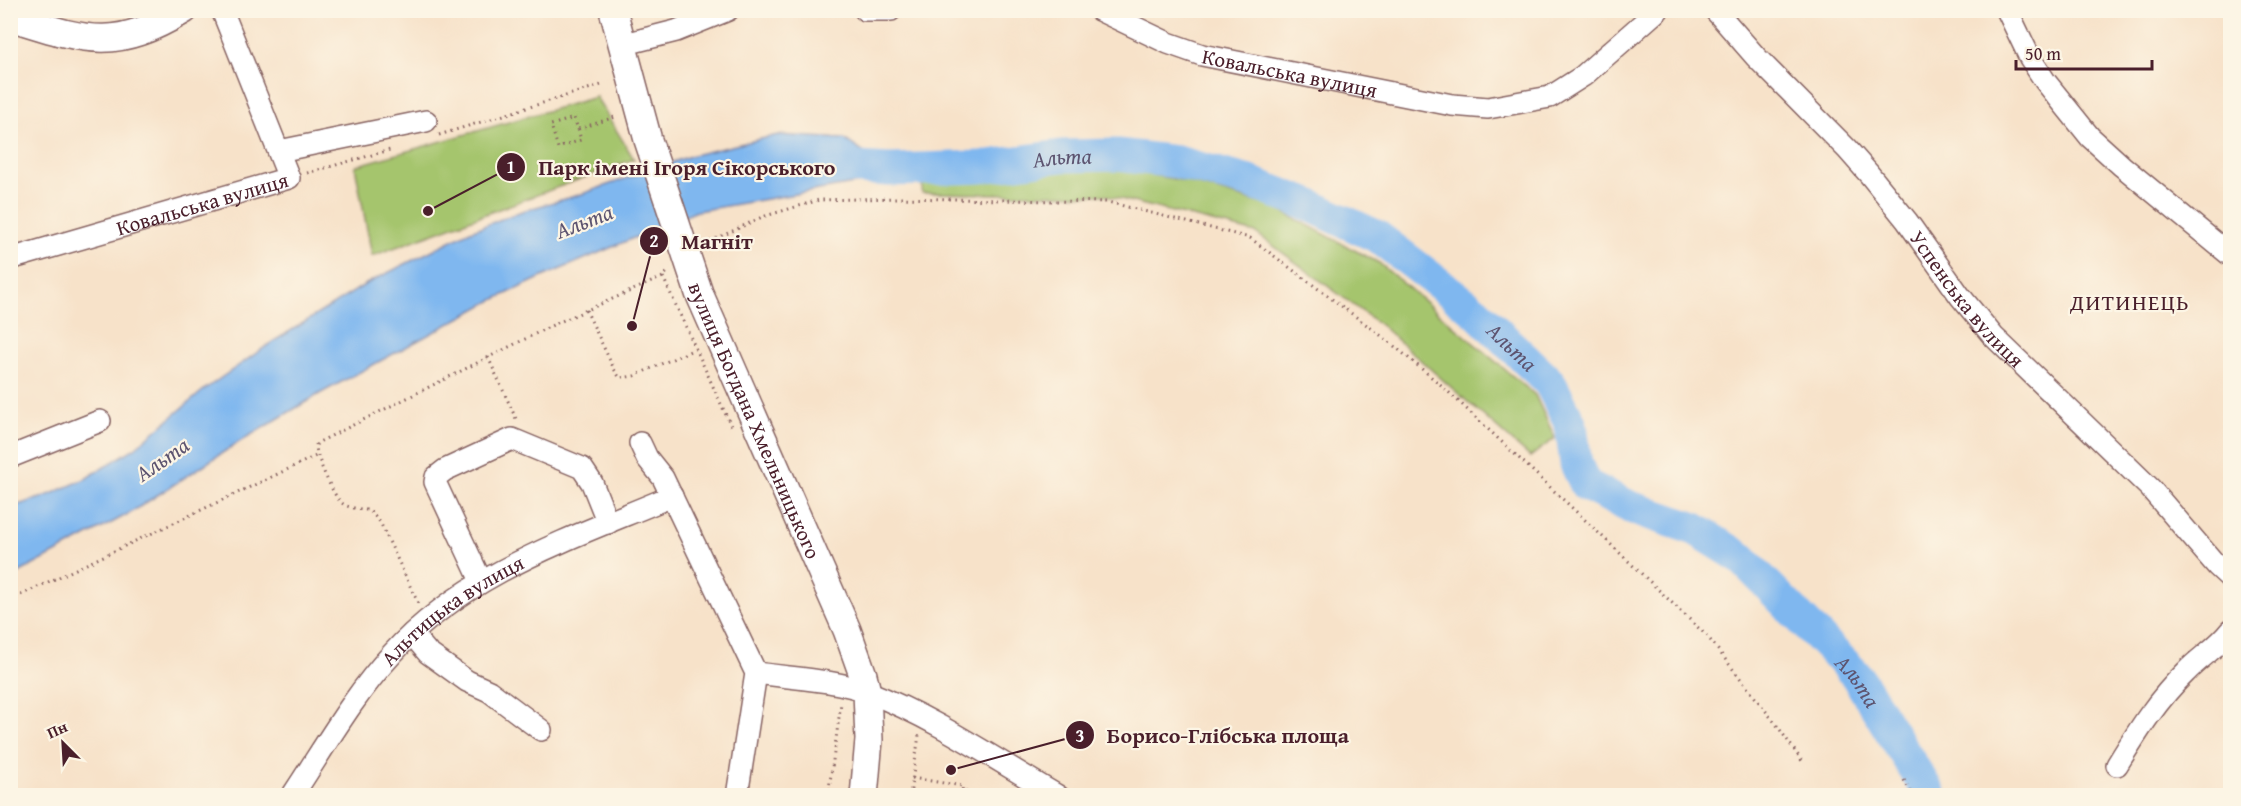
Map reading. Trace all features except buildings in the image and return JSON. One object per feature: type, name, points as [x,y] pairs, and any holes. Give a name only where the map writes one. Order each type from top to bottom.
[{"type":"main road","points":[[10,17],[81,38],[107,40],[138,33],[184,10]]},
{"type":"main road","name":"вулиця Богдана Хмельницького","points":[[613,10],[648,140],[689,243],[712,326],[847,630],[860,666],[854,689],[869,740],[864,795]]},
{"type":"street","name":"Ковальська вулиця","points":[[10,259],[289,178],[222,10]]},
{"type":"street","points":[[621,45],[676,31],[728,10]]},
{"type":"street","points":[[865,10],[891,10]]},
{"type":"street","name":"Ковальська вулиця","points":[[1112,13],[1168,43],[1202,55],[1452,105],[1488,108],[1542,100],[1558,93],[1582,76],[1658,10]]},
{"type":"street","name":"Успенська вулиця","points":[[1715,10],[1756,57],[1848,149],[1907,220],[1960,296],[1993,336],[2150,488],[2230,578]]},
{"type":"street","points":[[2007,10],[2040,73],[2090,137],[2230,255]]},
{"type":"street","points":[[279,151],[431,129]]},
{"type":"street","points":[[10,457],[100,421]]},
{"type":"street","points":[[482,581],[438,489],[436,477],[445,470],[512,439],[582,468],[592,483],[608,523]]},
{"type":"street","points":[[640,443],[647,458],[663,478],[756,673],[737,795]]},
{"type":"street","name":"Альтицька вулиця","points":[[292,795],[364,688],[391,654],[419,628],[482,581],[520,560],[672,496]]},
{"type":"street","points":[[419,628],[428,653],[467,681],[489,691],[542,730]]},
{"type":"street","points":[[2118,765],[2153,708],[2186,672],[2221,643],[2230,631]]},
{"type":"street","points":[[756,673],[854,689],[922,717],[1058,795]]},
{"type":"path","points":[[431,129],[601,85]]},
{"type":"path","points":[[578,129],[615,117]]},
{"type":"path","points":[[574,118],[578,129],[581,140],[558,148],[551,125],[574,118]]},
{"type":"path","points":[[289,178],[392,150]]},
{"type":"path","points":[[689,243],[819,200],[898,198],[1108,202],[1250,238],[1388,340],[1441,385],[1593,527],[1707,636],[1802,761]]},
{"type":"path","points":[[419,628],[380,522],[370,511],[350,507],[339,501],[318,455],[316,445],[319,442],[488,357],[586,310],[663,277],[734,434]]},
{"type":"path","points":[[586,310],[620,378],[629,377],[695,349]]},
{"type":"path","points":[[488,357],[517,420],[512,439]]},
{"type":"path","points":[[10,600],[318,455]]},
{"type":"path","points":[[828,795],[840,707],[854,689]]},
{"type":"path","points":[[912,778],[963,786],[962,791],[986,795]]},
{"type":"path","points":[[1904,780],[1913,795]]},
{"type":"green space","points":[[596,97],[634,159],[372,256],[355,166]]},
{"type":"green space","points":[[1099,166],[1186,181],[1273,207],[1379,263],[1535,395],[1555,438],[1530,457],[1383,327],[1256,233],[1105,195],[922,193],[923,178],[987,176]]},
{"type":"water","points":[[778,135],[844,139],[889,170],[865,182],[697,211],[540,278],[491,301],[321,393],[239,442],[130,513],[11,577],[11,507],[44,497],[85,479],[135,448],[205,389],[271,343],[366,284],[468,232],[522,211],[579,195],[693,155]]},
{"type":"waterway","name":"Альта","points":[[844,167],[889,170],[981,167],[1061,156],[1118,155],[1177,162],[1249,182],[1309,205],[1378,237],[1475,311],[1550,383],[1571,425],[1576,464],[1586,485],[1630,507],[1695,529],[1740,557],[1856,675],[1931,796]]},
{"type":"place","name":"Парк імені Ігоря Сікорського","points":[[428,211]]},
{"type":"place","name":"Магніт","points":[[632,326]]},
{"type":"place","name":"Борисо-Глібська площа","points":[[951,770]]},
{"type":"district","name":"ДИТИНЕЦЬ","points":[[2130,302]]}]
